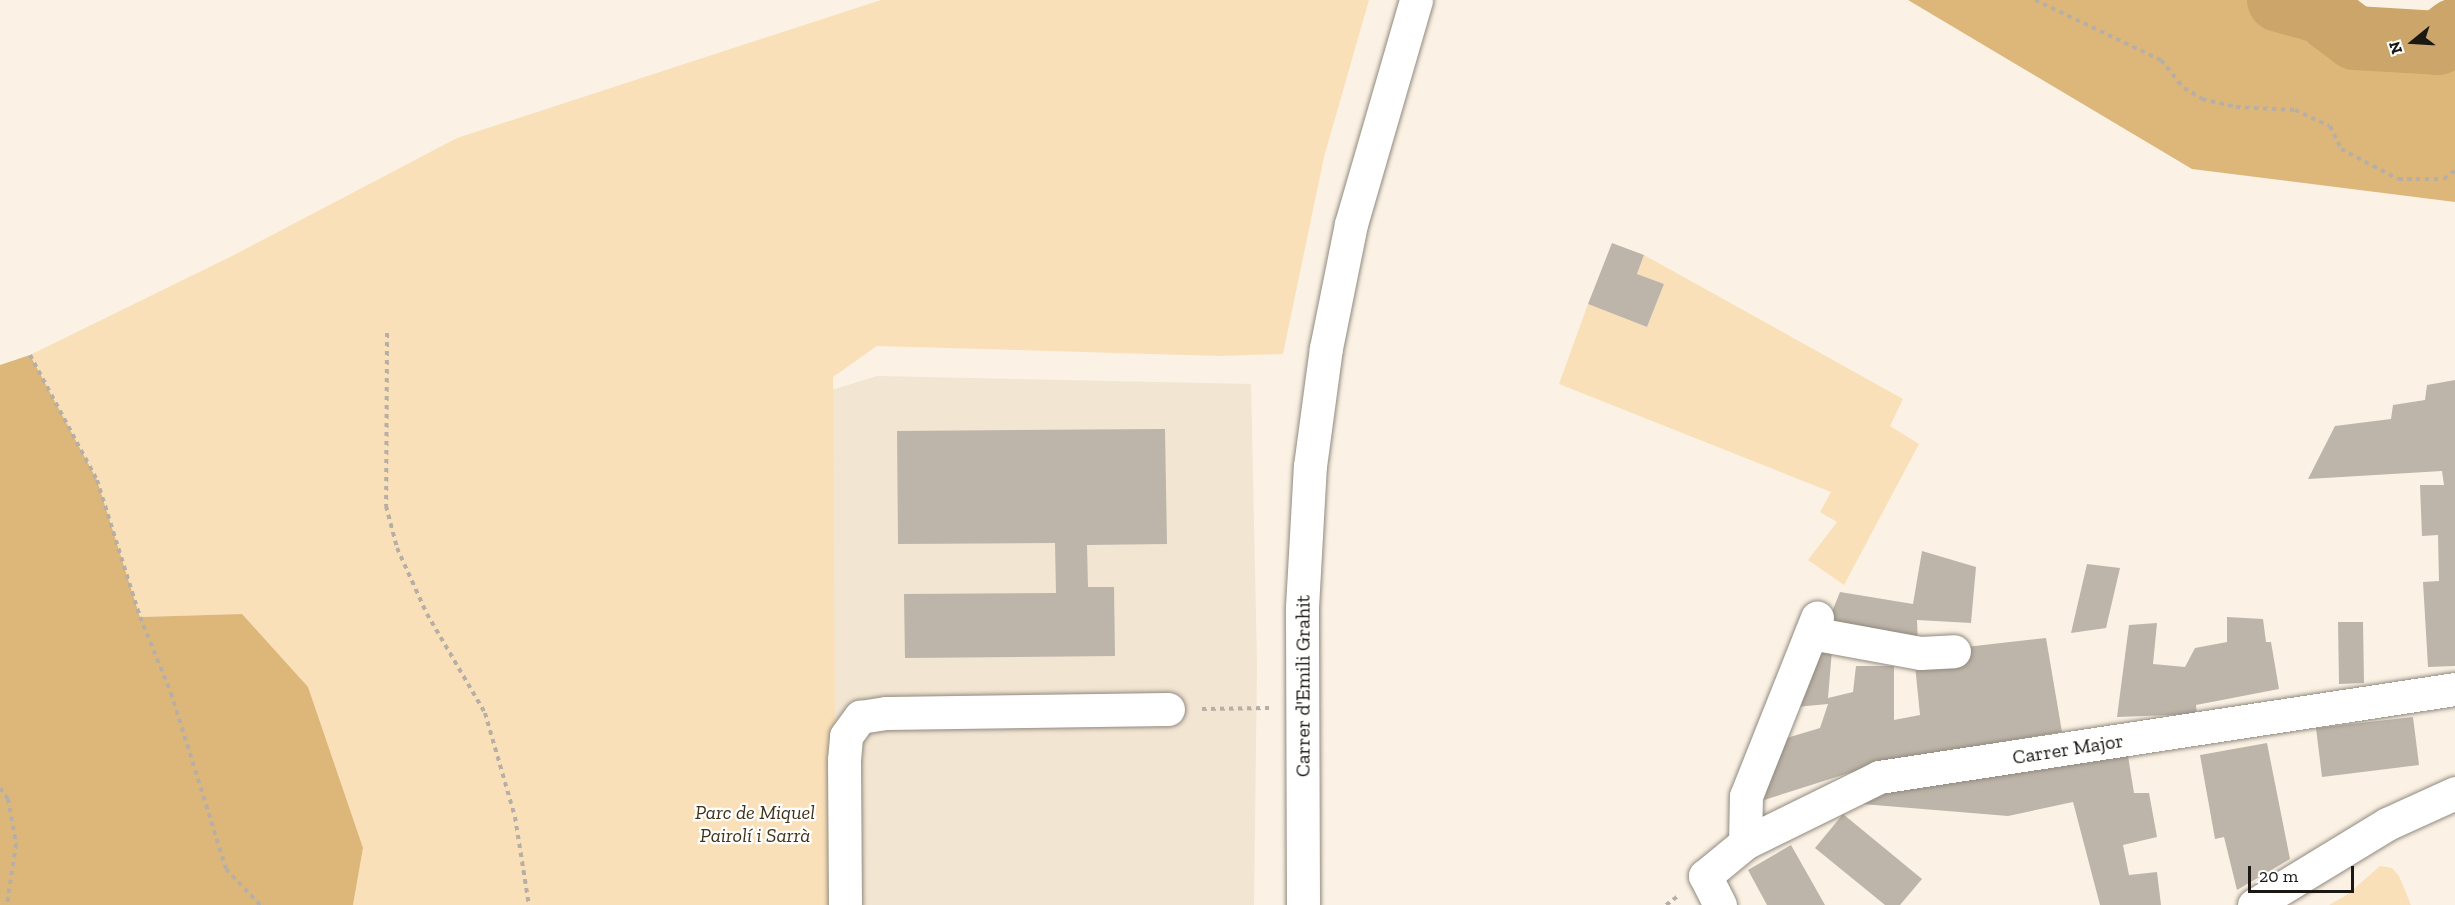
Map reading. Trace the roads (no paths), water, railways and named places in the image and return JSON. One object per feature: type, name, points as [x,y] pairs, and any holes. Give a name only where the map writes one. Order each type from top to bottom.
[{"type":"street","name":"Carrer d'Emili Grahit","points":[[1304,905],[1302,607],[1310,466],[1326,348],[1351,224],[1412,13]]},
{"type":"street","points":[[1745,843],[1746,796],[1814,626],[1920,653],[1954,651]]},
{"type":"street","name":"Carrer Major","points":[[1720,905],[1705,876],[1745,843],[1879,777],[2455,688]]},
{"type":"street","points":[[845,905],[846,736],[860,717],[886,713],[1168,709]]},
{"type":"street","points":[[2254,905],[2387,824],[2455,793]]},
{"type":"waterway","points":[[2279,0],[2319,11],[2355,38],[2438,43],[2455,30]]},
{"type":"park label","name":"Parc de Miquel Pairolí i Sarrà","points":[[755,824]]}]
